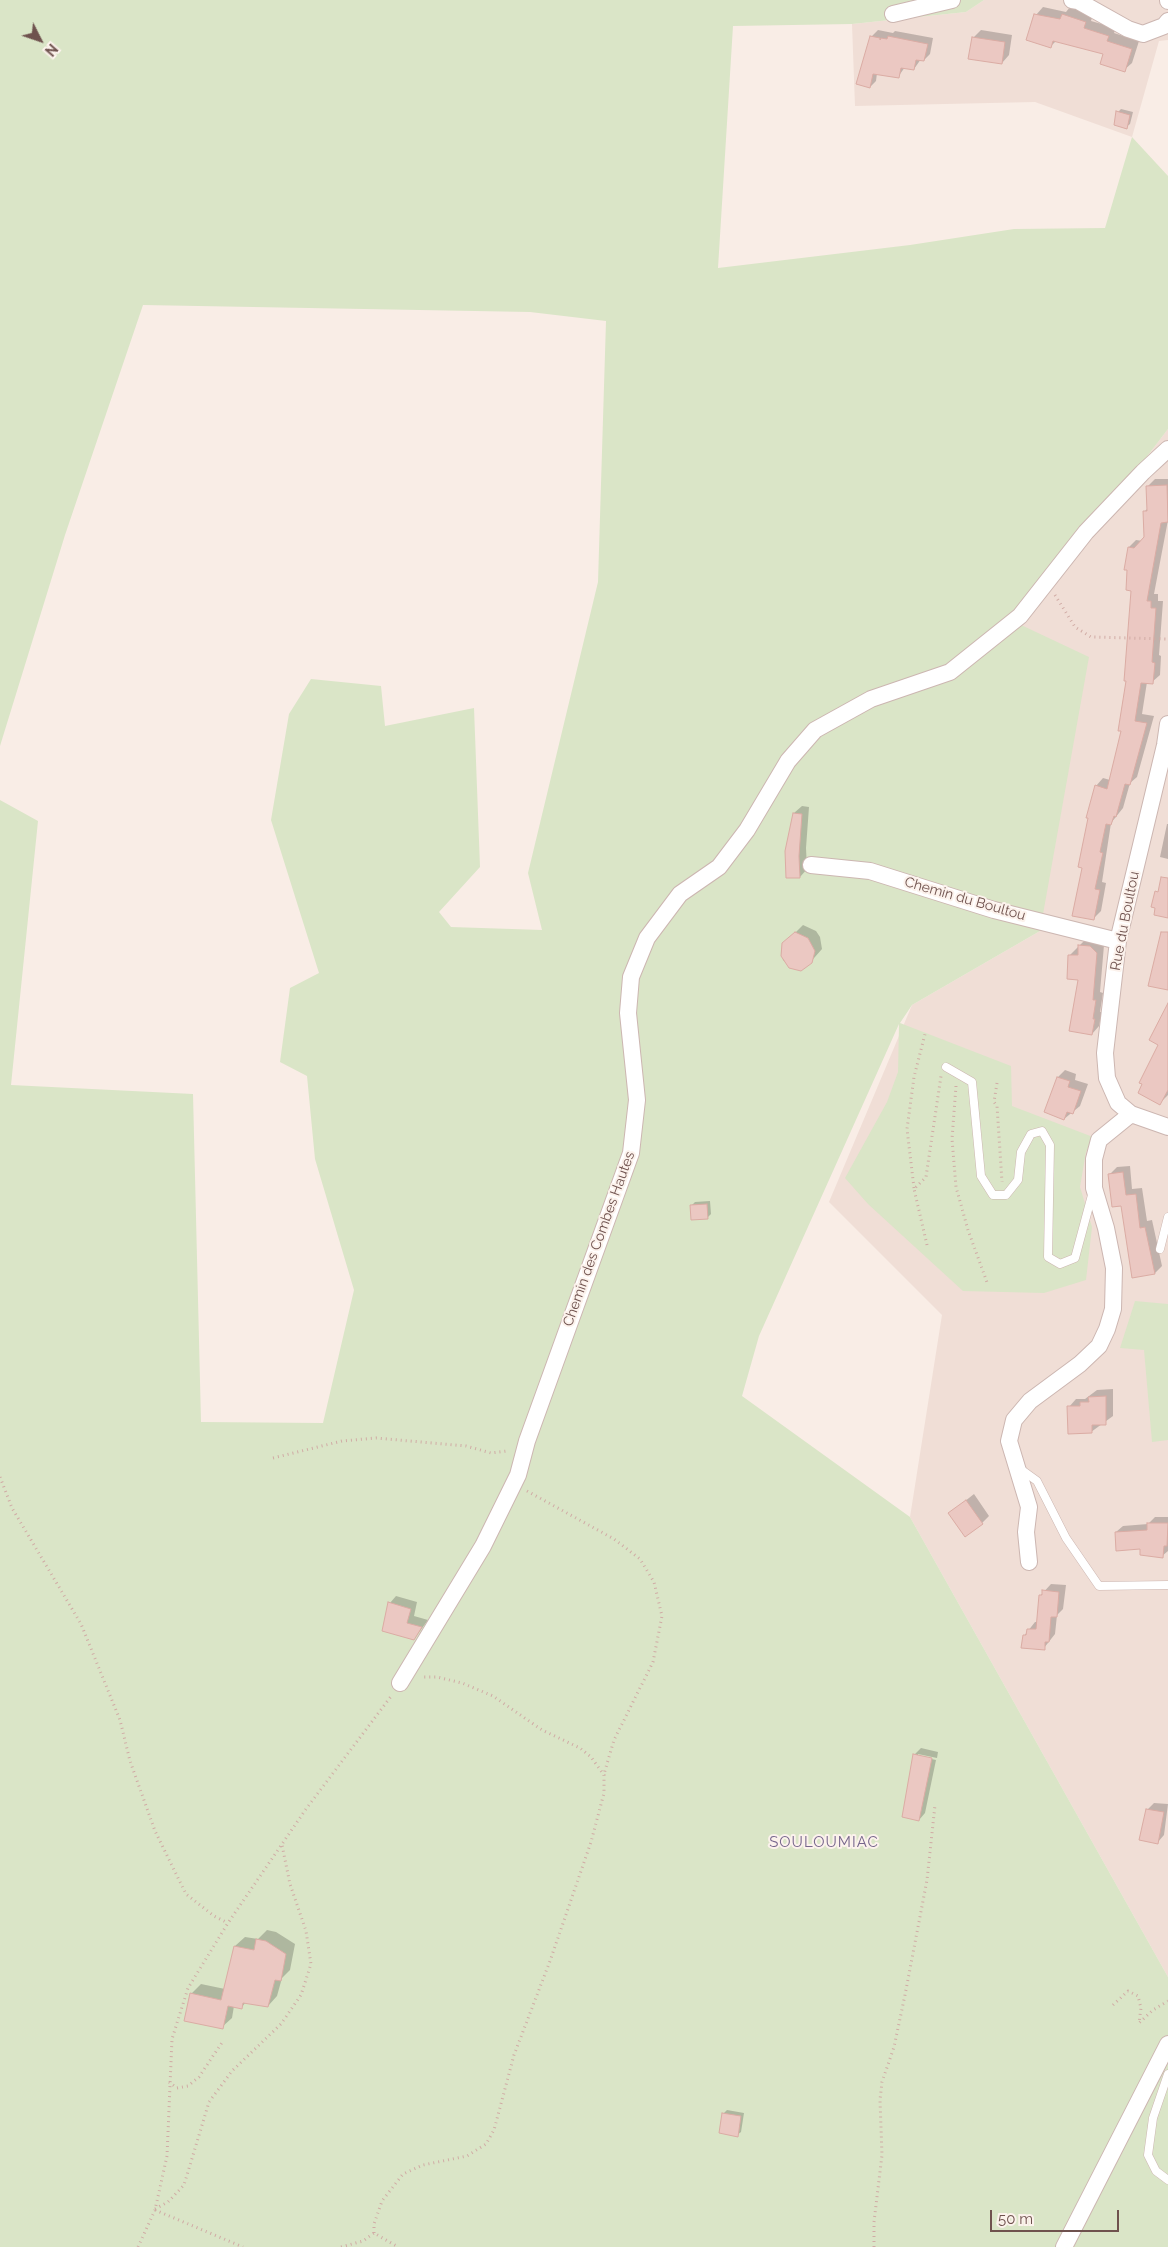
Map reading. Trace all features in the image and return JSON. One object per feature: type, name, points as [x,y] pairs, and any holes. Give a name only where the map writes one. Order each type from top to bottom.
[{"type":"street","points":[[893,14],[952,0]]},
{"type":"street","points":[[1072,0],[1078,1],[1128,29],[1143,34],[1164,26],[1168,21]]},
{"type":"street","name":"Chemin des Combes Hautes","points":[[400,1683],[441,1619],[483,1546],[518,1474],[527,1440],[631,1153],[637,1100],[628,1013],[631,977],[647,938],[680,894],[720,867],[747,830],[788,761],[815,730],[871,699],[950,672],[1020,616],[1086,532],[1143,472],[1168,449]]},
{"type":"street","name":"Rue du Boultou","points":[[1131,1114],[1118,1103],[1107,1078],[1105,1053],[1118,941],[1166,745],[1168,724]]},
{"type":"street","name":"Chemin du Boultou","points":[[811,864],[870,871],[994,910],[1118,941]]},
{"type":"street","points":[[1030,1562],[1026,1532],[1029,1507],[1014,1463],[1009,1441],[1014,1420],[1030,1401],[1080,1364],[1099,1346],[1113,1309],[1114,1268],[1106,1228],[1094,1188],[1094,1159],[1099,1140],[1131,1114],[1168,1127]]},
{"type":"street","points":[[1064,2247],[1168,2044]]},
{"type":"lane","points":[[946,1067],[972,1082],[981,1176],[993,1195],[1006,1195],[1018,1180],[1021,1152],[1031,1134],[1042,1131],[1050,1145],[1048,1257],[1060,1264],[1075,1258],[1094,1188]]},
{"type":"lane","points":[[1160,1249],[1168,1217]]},
{"type":"lane","points":[[1014,1463],[1037,1481],[1066,1538],[1099,1586],[1168,1585]]},
{"type":"lane","points":[[1168,2074],[1153,2118],[1148,2155],[1156,2171],[1168,2180]]},
{"type":"path","points":[[1042,588],[1053,592],[1061,601],[1075,627],[1092,637],[1168,639]]},
{"type":"path","points":[[925,1034],[914,1078],[907,1129],[914,1189],[927,1244]]},
{"type":"path","points":[[914,1189],[926,1177],[938,1080],[946,1067]]},
{"type":"path","points":[[957,1073],[952,1139],[956,1187],[968,1230],[988,1285]]},
{"type":"path","points":[[997,1083],[994,1102],[997,1106],[1001,1177],[1006,1195]]},
{"type":"path","points":[[273,1458],[342,1441],[376,1438],[466,1446],[492,1453],[515,1450],[527,1440]]},
{"type":"path","points":[[374,2233],[374,2224],[382,2201],[403,2174],[423,2165],[467,2156],[486,2144],[494,2130],[514,2055],[550,1961],[591,1842],[604,1793],[604,1775],[614,1740],[653,1662],[662,1616],[654,1582],[640,1559],[585,1522],[538,1498],[526,1489],[518,1474]]},
{"type":"path","points":[[0,1476],[12,1508],[81,1624],[120,1720],[130,1761],[155,1831],[186,1894],[214,1916],[228,1922]]},
{"type":"path","points":[[138,2247],[155,2210],[166,2156],[172,2039],[188,1988],[228,1922],[400,1683],[415,1677],[437,1677],[462,1683],[493,1696],[542,1730],[580,1748],[591,1757],[604,1775]]},
{"type":"path","points":[[874,2247],[874,2222],[882,2155],[880,2100],[882,2082],[894,2047],[905,1996],[927,1880],[935,1805]]},
{"type":"path","points":[[155,2210],[168,2202],[184,2185],[209,2102],[232,2071],[281,2024],[301,1995],[311,1964],[306,1931],[290,1884],[282,1845]]},
{"type":"path","points":[[1113,2005],[1128,1990],[1138,1996],[1141,2008],[1139,2023],[1153,2010],[1168,2001]]},
{"type":"path","points":[[169,2082],[178,2088],[188,2086],[199,2077],[223,2041]]},
{"type":"path","points":[[155,2210],[243,2247]]},
{"type":"path","points":[[340,2247],[363,2241],[374,2233]]},
{"type":"path","points":[[374,2233],[398,2247]]},
{"type":"shaded area","points":[[984,0],[1168,0],[1168,40],[1159,41],[1132,137],[1035,102],[855,106],[852,24],[966,12]]},
{"type":"shaded area","points":[[1168,429],[1168,1977],[910,1517],[942,1315],[829,1202],[912,1005],[1040,931],[1019,624]]},
{"type":"green space","points":[[0,0],[984,0],[966,12],[852,24],[733,26],[718,268],[910,245],[1014,229],[1105,228],[1132,137],[1168,176],[1168,429],[1019,624],[1089,657],[1040,931],[912,1005],[900,1023],[1011,1066],[1012,1106],[1093,1137],[1086,1152],[1080,1187],[1092,1227],[1086,1280],[1044,1293],[963,1291],[868,1204],[845,1178],[887,1102],[898,1072],[899,1024],[759,1336],[742,1396],[910,1517],[1168,1977],[1168,2247],[0,2247],[0,800],[38,821],[11,1085],[193,1094],[201,1422],[323,1423],[354,1290],[315,1159],[307,1076],[280,1062],[290,988],[319,973],[271,820],[289,714],[311,679],[381,686],[385,726],[474,708],[480,867],[439,912],[451,927],[542,930],[528,873],[598,582],[606,321],[530,312],[143,305],[65,535],[0,746]]},
{"type":"green space","points":[[1135,1301],[1168,1304],[1168,1440],[1152,1442],[1144,1350],[1120,1348]]},
{"type":"building","points":[[1034,14],[1060,19],[1062,14],[1086,22],[1084,28],[1109,36],[1107,41],[1132,49],[1125,72],[1100,64],[1103,54],[1053,41],[1051,48],[1026,40]]},
{"type":"building","points":[[870,36],[880,38],[880,40],[881,38],[887,39],[888,36],[928,44],[924,61],[916,60],[914,70],[901,68],[899,78],[873,74],[870,88],[856,84]]},
{"type":"building","points":[[972,37],[1005,42],[1002,64],[968,59]]},
{"type":"building","points":[[1116,111],[1130,115],[1127,129],[1114,125]]},
{"type":"building","points":[[1167,485],[1168,522],[1161,523],[1147,601],[1151,601],[1151,608],[1156,608],[1152,662],[1155,663],[1153,684],[1141,683],[1135,721],[1147,723],[1130,785],[1125,784],[1116,817],[1114,816],[1111,825],[1106,824],[1100,852],[1103,853],[1095,889],[1100,890],[1094,920],[1072,916],[1082,868],[1078,867],[1088,818],[1086,818],[1095,785],[1107,789],[1121,731],[1118,731],[1126,681],[1124,681],[1131,591],[1126,590],[1127,570],[1124,570],[1128,547],[1134,548],[1144,537],[1143,511],[1147,511],[1146,486]]},
{"type":"building","points":[[793,813],[802,814],[799,856],[800,878],[786,878],[785,851]]},
{"type":"building","points":[[1161,877],[1168,878],[1168,918],[1154,915],[1155,908],[1151,907],[1155,891],[1158,892]]},
{"type":"building","points":[[795,932],[808,938],[815,951],[812,963],[801,971],[789,968],[781,956],[782,943]]},
{"type":"building","points":[[1161,932],[1168,932],[1168,990],[1148,986]]},
{"type":"building","points":[[1078,945],[1090,946],[1097,953],[1093,1000],[1096,1000],[1093,1019],[1095,1019],[1092,1035],[1069,1031],[1078,980],[1067,979],[1068,955],[1078,955]]},
{"type":"building","points":[[1168,1003],[1168,1090],[1160,1105],[1138,1093],[1142,1084],[1139,1083],[1158,1045],[1149,1040]]},
{"type":"building","points":[[1057,1077],[1070,1081],[1068,1087],[1081,1091],[1073,1114],[1067,1112],[1064,1120],[1044,1112]]},
{"type":"building","points":[[1123,1172],[1126,1195],[1136,1194],[1140,1228],[1145,1227],[1155,1274],[1132,1278],[1121,1206],[1112,1207],[1108,1174]]},
{"type":"building","points":[[707,1204],[708,1219],[691,1220],[690,1205]]},
{"type":"building","points":[[1106,1396],[1106,1425],[1092,1425],[1092,1433],[1068,1434],[1067,1406],[1080,1406],[1080,1402],[1089,1402],[1088,1397]]},
{"type":"building","points":[[966,1500],[983,1524],[965,1537],[948,1513]]},
{"type":"building","points":[[1147,1523],[1168,1523],[1167,1546],[1164,1546],[1163,1558],[1140,1555],[1140,1549],[1116,1551],[1115,1532],[1147,1530]]},
{"type":"building","points":[[1042,1590],[1059,1592],[1057,1617],[1051,1617],[1049,1642],[1045,1642],[1045,1650],[1021,1648],[1023,1635],[1026,1635],[1027,1629],[1036,1629],[1039,1595],[1042,1595]]},
{"type":"building","points":[[388,1602],[411,1609],[407,1623],[422,1627],[414,1640],[382,1631]]},
{"type":"building","points":[[913,1754],[932,1758],[919,1821],[902,1817]]},
{"type":"building","points":[[1146,1809],[1164,1812],[1158,1844],[1139,1840]]},
{"type":"building","points":[[256,1939],[266,1941],[286,1954],[281,1981],[275,1980],[268,2007],[243,2003],[242,2009],[228,2006],[223,2029],[184,2021],[190,1993],[221,2000],[234,1946],[254,1950]]},
{"type":"building","points":[[722,2113],[741,2116],[738,2137],[719,2133]]},
{"type":"district","name":"SOULOUMIAC","points":[[824,1842]]}]
